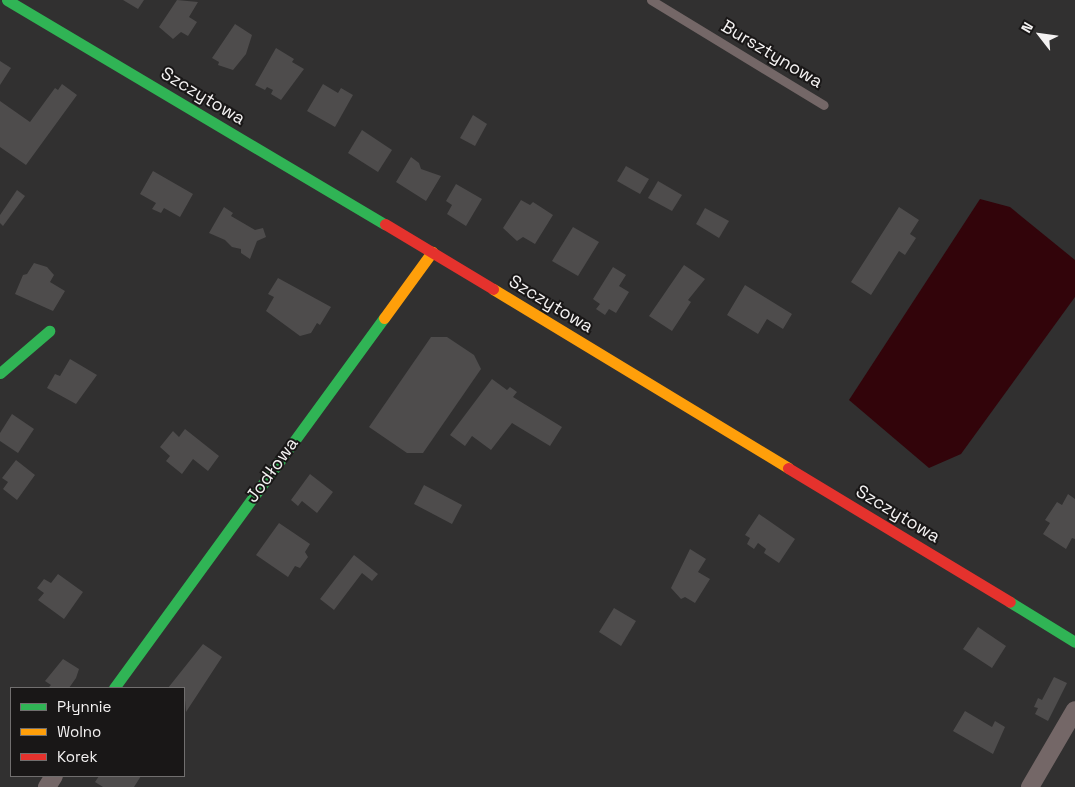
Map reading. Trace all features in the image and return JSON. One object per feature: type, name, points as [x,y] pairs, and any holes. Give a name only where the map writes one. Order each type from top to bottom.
[{"type":"street","name":"Szczytowa","points":[[7,0],[432,252],[1075,642]]},
{"type":"street","name":"Jodłowa","points":[[115,687],[432,252]]},
{"type":"street","points":[[0,374],[49,330]]},
{"type":"street","points":[[1030,787],[1075,710]]},
{"type":"lane","name":"Bursztynowa","points":[[652,0],[824,105]]},
{"type":"shaded area","points":[[980,199],[1010,207],[1075,260],[1075,297],[961,454],[929,468],[849,400]]},
{"type":"building","points":[[123,0],[144,0],[138,9]]},
{"type":"building","points":[[177,0],[198,2],[189,17],[197,22],[188,36],[181,32],[173,39],[159,27]]},
{"type":"building","points":[[235,24],[252,35],[246,54],[233,70],[218,65],[219,62],[212,58]]},
{"type":"building","points":[[276,48],[294,59],[292,62],[304,69],[281,100],[271,94],[273,90],[267,87],[265,90],[255,85]]},
{"type":"building","points":[[0,61],[11,68],[0,85]]},
{"type":"building","points":[[62,84],[77,95],[26,165],[0,147],[0,101],[30,122],[55,88],[58,90]]},
{"type":"building","points":[[323,84],[338,93],[341,88],[353,95],[335,127],[307,111]]},
{"type":"building","points":[[473,115],[487,124],[475,146],[460,138]]},
{"type":"building","points":[[362,130],[392,150],[378,172],[348,153]]},
{"type":"building","points":[[411,157],[419,163],[421,169],[441,176],[426,201],[396,182]]},
{"type":"building","points":[[626,166],[649,179],[640,194],[617,181]]},
{"type":"building","points":[[153,171],[193,194],[180,217],[164,208],[161,213],[152,209],[156,203],[140,194]]},
{"type":"building","points":[[658,181],[682,195],[672,211],[648,198]]},
{"type":"building","points":[[456,184],[482,199],[466,226],[447,214],[452,205],[446,201]]},
{"type":"building","points":[[17,190],[25,196],[3,226],[0,223],[0,215]]},
{"type":"building","points":[[521,200],[530,205],[533,202],[553,215],[535,244],[523,237],[517,241],[503,228]]},
{"type":"building","points":[[224,207],[233,213],[231,216],[255,230],[263,228],[266,237],[257,241],[250,259],[241,253],[241,249],[232,247],[225,240],[209,233]]},
{"type":"building","points":[[899,207],[919,220],[910,234],[916,238],[905,255],[899,251],[871,295],[851,282]]},
{"type":"building","points":[[705,208],[729,221],[719,238],[696,224]]},
{"type":"building","points":[[573,227],[599,242],[578,276],[552,261]]},
{"type":"building","points":[[34,263],[47,267],[54,275],[50,282],[65,291],[53,311],[15,294],[23,275],[27,274]]},
{"type":"building","points":[[684,265],[705,279],[688,300],[691,302],[672,331],[649,316]]},
{"type":"building","points":[[613,267],[626,275],[619,286],[629,292],[616,313],[609,309],[605,315],[596,309],[600,304],[593,299]]},
{"type":"building","points":[[278,278],[331,307],[320,325],[317,323],[311,333],[300,336],[266,311],[274,297],[268,294]]},
{"type":"building","points":[[745,285],[792,314],[783,329],[767,319],[758,334],[727,315]]},
{"type":"building","points":[[431,337],[447,337],[474,355],[481,369],[423,453],[407,453],[369,427]]},
{"type":"building","points":[[70,359],[97,375],[76,404],[47,388],[55,374],[60,376]]},
{"type":"building","points":[[492,379],[507,390],[510,387],[517,392],[513,397],[562,427],[550,446],[512,423],[491,450],[472,436],[465,446],[450,435]]},
{"type":"building","points":[[12,414],[34,429],[18,453],[0,441],[0,433]]},
{"type":"building","points":[[185,429],[219,456],[208,471],[193,459],[182,474],[166,461],[170,456],[160,447],[173,431],[179,437]]},
{"type":"building","points":[[16,460],[35,475],[17,500],[3,489],[8,482],[2,478]]},
{"type":"building","points":[[310,474],[333,492],[317,513],[302,501],[298,506],[291,500]]},
{"type":"building","points":[[424,485],[462,505],[452,524],[414,504]]},
{"type":"building","points":[[1068,494],[1075,499],[1075,539],[1072,538],[1066,549],[1043,534],[1050,523],[1045,520],[1057,502],[1062,505]]},
{"type":"building","points":[[759,514],[795,539],[779,563],[764,553],[766,549],[758,543],[754,549],[747,544],[750,538],[745,535]]},
{"type":"building","points":[[279,523],[310,544],[305,552],[308,557],[300,568],[295,566],[288,577],[256,555]]},
{"type":"building","points":[[690,549],[706,559],[698,572],[710,579],[695,603],[685,597],[681,599],[671,588]]},
{"type":"building","points":[[354,555],[378,574],[372,581],[362,573],[334,610],[320,599]]},
{"type":"building","points":[[58,574],[83,592],[64,619],[38,600],[44,593],[37,588],[44,579],[51,583]]},
{"type":"building","points":[[614,608],[636,621],[621,646],[599,632]]},
{"type":"building","points":[[978,627],[1006,646],[992,668],[963,649]]},
{"type":"building","points":[[203,644],[222,657],[186,712],[185,687],[169,687]]},
{"type":"building","points":[[63,659],[79,669],[70,687],[49,687],[51,685],[45,681]]},
{"type":"building","points":[[1054,677],[1067,683],[1048,721],[1035,714],[1038,708],[1034,707],[1038,698],[1042,700]]},
{"type":"building","points":[[965,711],[992,727],[995,721],[1005,727],[993,754],[953,731]]},
{"type":"building","points":[[98,777],[140,777],[134,787],[103,787],[95,782]]},
{"type":"traffic: fast","points":[[7,0],[385,224]]},
{"type":"traffic: fast","points":[[115,687],[384,318]]},
{"type":"traffic: fast","points":[[0,373],[49,331]]},
{"type":"traffic: fast","points":[[1010,602],[1075,642]]},
{"type":"traffic: slow","points":[[384,318],[432,252]]},
{"type":"traffic: slow","points":[[493,289],[788,468]]},
{"type":"traffic: jam","points":[[385,224],[493,289]]},
{"type":"traffic: jam","points":[[788,468],[1010,602]]}]
